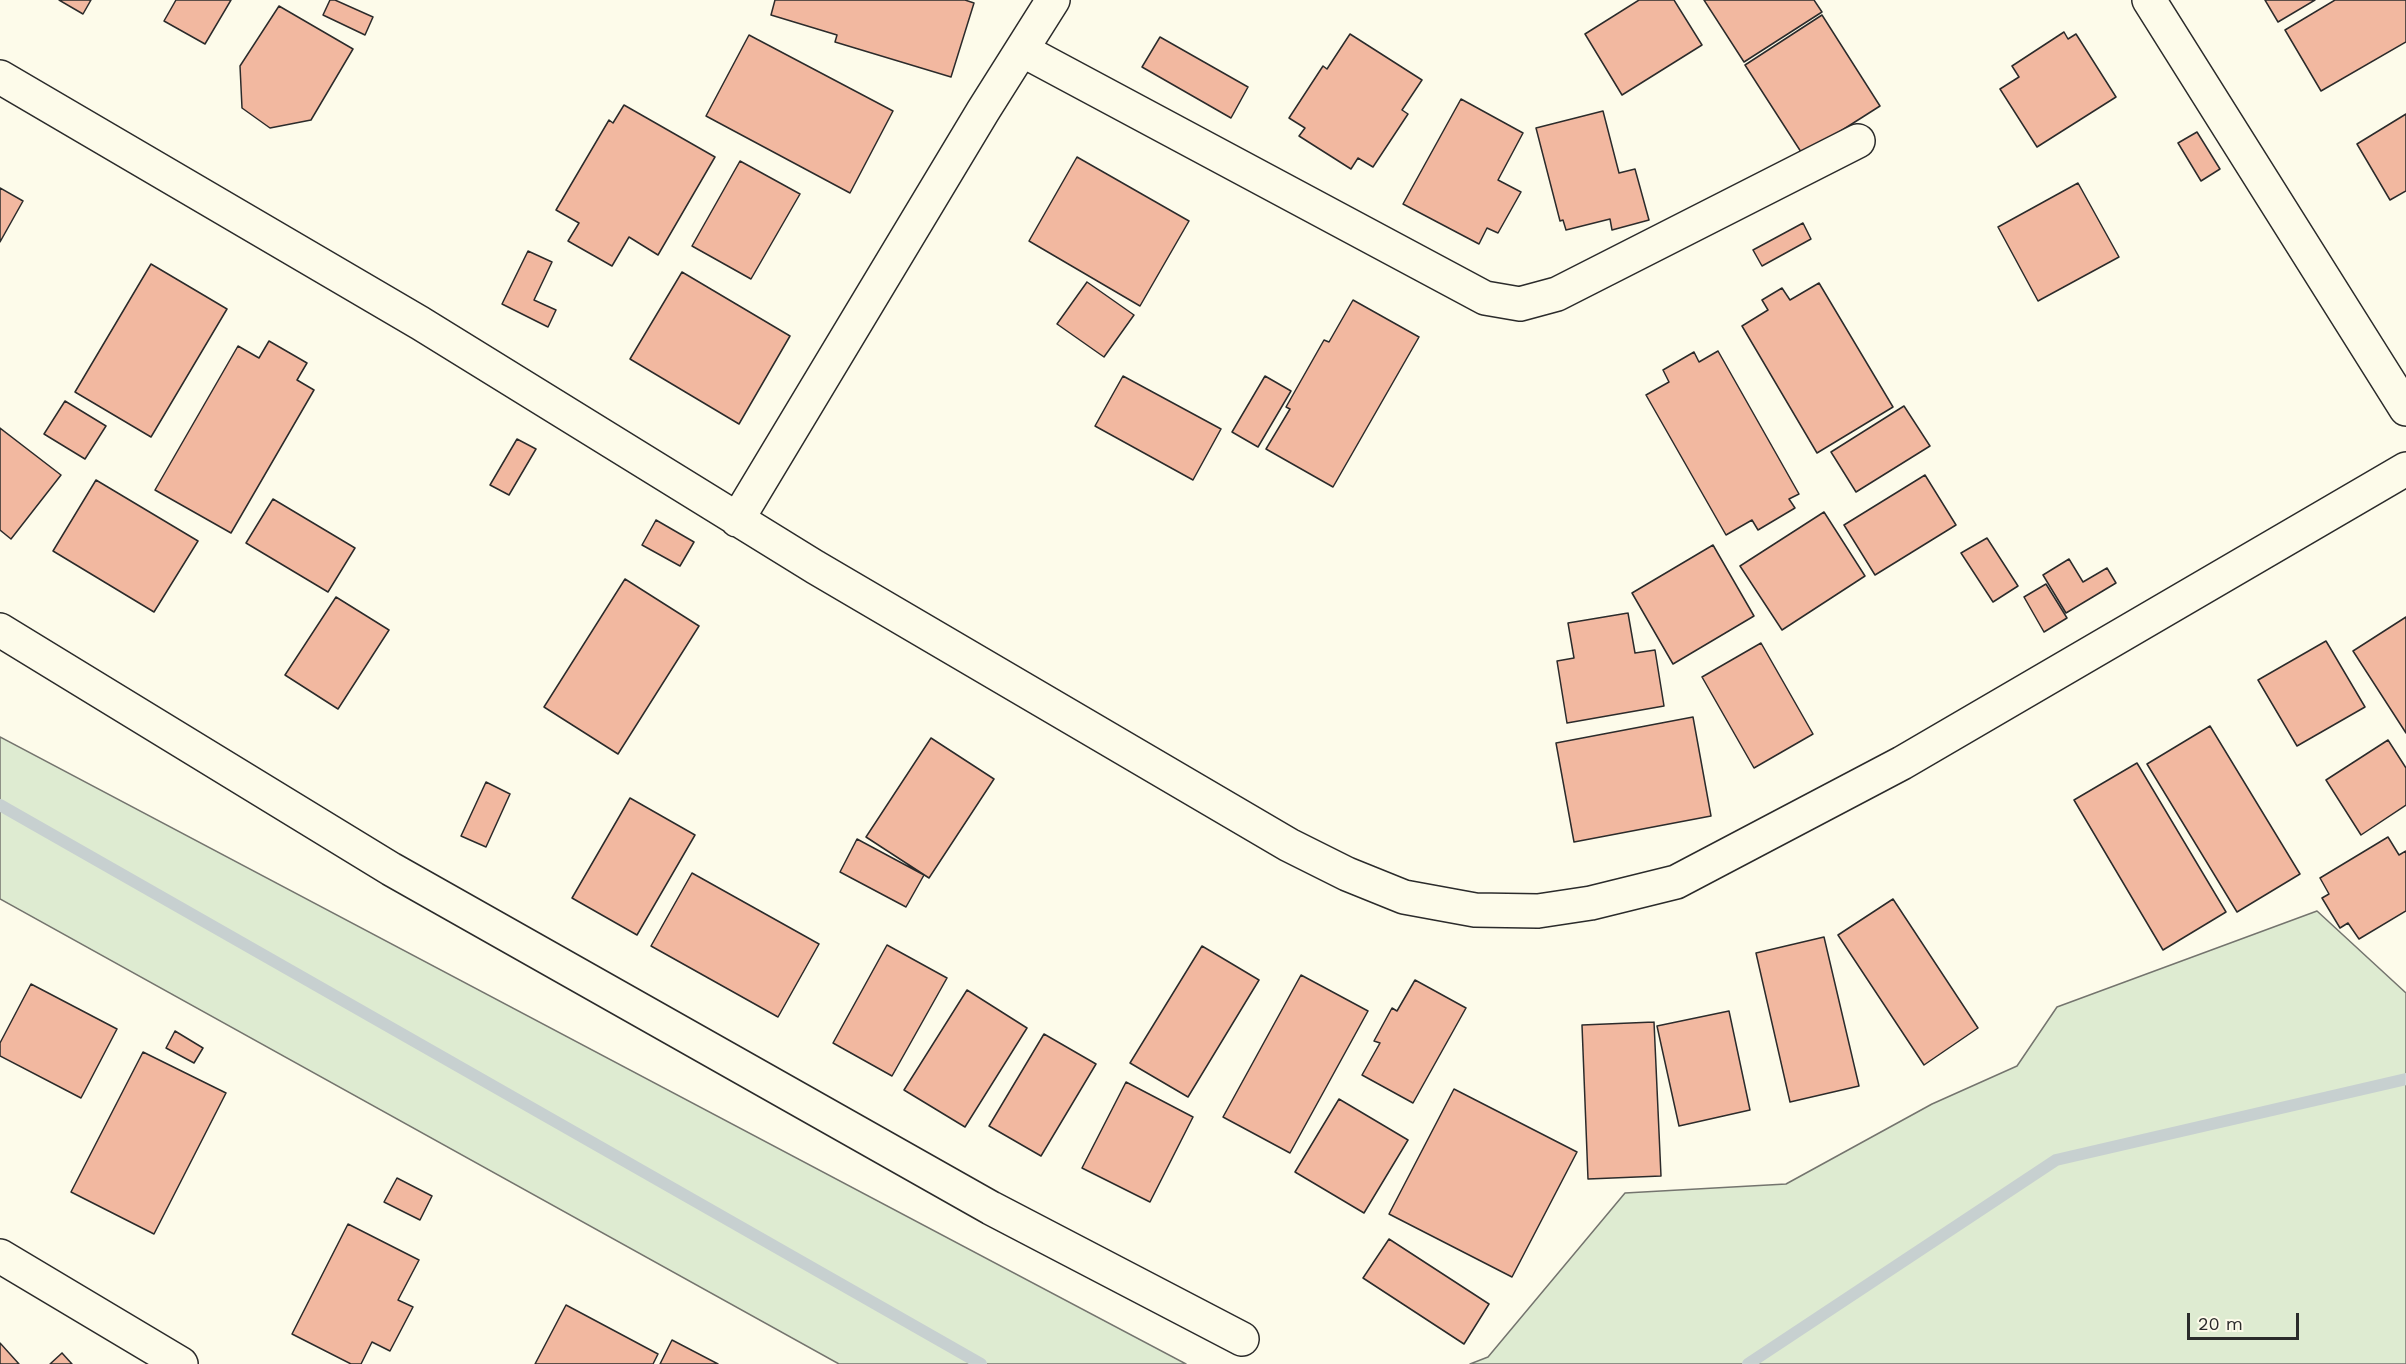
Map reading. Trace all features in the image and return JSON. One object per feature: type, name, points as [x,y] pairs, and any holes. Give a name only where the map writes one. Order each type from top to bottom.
[{"type":"street","points":[[737,520],[983,111],[1053,0]]},
{"type":"street","points":[[2148,0],[2406,409]]},
{"type":"street","points":[[1022,50],[1485,298],[1520,303],[1557,294],[1858,141]]},
{"type":"street","points":[[0,77],[420,323],[737,520],[1268,832],[1347,874],[1404,897],[1475,910],[1538,911],[1591,903],[1676,882],[1902,763],[2406,469]]},
{"type":"street","points":[[0,630],[391,869],[991,1208],[1242,1339]]},
{"type":"street","points":[[0,1256],[181,1364]]},
{"type":"green space","points":[[0,737],[1186,1364],[839,1364],[0,899]]},
{"type":"green space","points":[[2317,911],[2406,993],[2406,1364],[1470,1364],[1488,1357],[1625,1193],[1786,1184],[1932,1104],[2017,1066],[2057,1007]]},
{"type":"building","points":[[59,0],[91,0],[83,14]]},
{"type":"building","points":[[176,0],[231,0],[205,44],[164,21]]},
{"type":"building","points":[[330,0],[335,0],[373,17],[365,35],[323,15]]},
{"type":"building","points":[[775,0],[965,0],[974,3],[951,77],[835,42],[837,35],[771,15]]},
{"type":"building","points":[[1639,0],[1674,0],[1702,45],[1622,95],[1585,34]]},
{"type":"building","points":[[1704,0],[1814,0],[1822,12],[1744,62]]},
{"type":"building","points":[[2265,0],[2315,0],[2278,22]]},
{"type":"building","points":[[2335,0],[2406,0],[2406,42],[2321,91],[2285,30]]},
{"type":"building","points":[[279,6],[353,49],[311,120],[270,128],[242,108],[240,66]]},
{"type":"building","points":[[1822,15],[1880,106],[1803,155],[1745,65]]},
{"type":"building","points":[[2064,32],[2068,39],[2076,34],[2116,97],[2037,147],[2000,89],[2019,77],[2012,66]]},
{"type":"building","points":[[1350,34],[1422,80],[1402,110],[1408,114],[1373,167],[1358,158],[1351,169],[1299,136],[1305,128],[1289,118],[1323,66],[1327,69]]},
{"type":"building","points":[[749,35],[893,111],[850,193],[706,116]]},
{"type":"building","points":[[1160,37],[1248,87],[1231,118],[1142,67]]},
{"type":"building","points":[[1461,99],[1523,133],[1498,180],[1521,192],[1498,233],[1487,228],[1479,244],[1403,204]]},
{"type":"building","points":[[624,105],[715,157],[658,255],[629,237],[612,266],[568,241],[579,223],[556,210],[609,120],[613,123]]},
{"type":"building","points":[[1603,111],[1619,173],[1635,169],[1649,220],[1612,230],[1610,219],[1566,230],[1563,220],[1560,221],[1536,128]]},
{"type":"building","points":[[2406,114],[2406,191],[2390,200],[2357,144]]},
{"type":"building","points":[[2197,132],[2220,169],[2201,181],[2178,143]]},
{"type":"building","points":[[1077,157],[1189,221],[1140,306],[1029,241]]},
{"type":"building","points":[[740,161],[800,194],[751,279],[692,246]]},
{"type":"building","points":[[2078,183],[2119,257],[2038,301],[1998,227]]},
{"type":"building","points":[[0,188],[23,201],[0,242]]},
{"type":"building","points":[[1803,223],[1811,239],[1762,266],[1753,250]]},
{"type":"building","points":[[528,251],[552,262],[534,300],[556,310],[548,327],[502,304]]},
{"type":"building","points":[[151,264],[227,309],[151,437],[75,392]]},
{"type":"building","points":[[682,272],[790,336],[739,424],[630,359]]},
{"type":"building","points":[[1087,282],[1134,315],[1104,357],[1057,324]]},
{"type":"building","points":[[1819,283],[1893,407],[1817,453],[1742,326],[1768,310],[1762,300],[1782,288],[1790,300]]},
{"type":"building","points":[[1353,300],[1419,337],[1333,487],[1266,449],[1290,409],[1286,407],[1324,340],[1329,342]]},
{"type":"building","points":[[269,341],[307,363],[297,380],[314,390],[231,533],[155,490],[238,346],[259,358]]},
{"type":"building","points":[[1718,351],[1799,494],[1789,499],[1795,508],[1758,530],[1752,520],[1726,535],[1646,395],[1669,382],[1663,370],[1694,352],[1699,362]]},
{"type":"building","points":[[1123,376],[1221,429],[1193,480],[1095,426]]},
{"type":"building","points":[[1265,376],[1291,391],[1258,447],[1232,432]]},
{"type":"building","points":[[65,401],[106,426],[85,459],[44,434]]},
{"type":"building","points":[[1904,406],[1930,446],[1856,492],[1831,452]]},
{"type":"building","points":[[0,428],[61,475],[11,539],[0,530]]},
{"type":"building","points":[[517,439],[536,449],[509,495],[490,485]]},
{"type":"building","points":[[1925,475],[1956,525],[1875,575],[1844,525]]},
{"type":"building","points":[[96,480],[198,541],[154,612],[53,551]]},
{"type":"building","points":[[273,499],[355,548],[328,592],[246,543]]},
{"type":"building","points":[[1824,512],[1865,576],[1782,630],[1740,566]]},
{"type":"building","points":[[656,520],[694,542],[680,566],[642,545]]},
{"type":"building","points":[[1987,538],[2018,586],[1993,602],[1961,553]]},
{"type":"building","points":[[1713,545],[1754,616],[1673,664],[1632,593]]},
{"type":"building","points":[[2069,559],[2083,582],[2107,568],[2116,583],[2066,613],[2043,575]]},
{"type":"building","points":[[625,579],[699,626],[618,754],[544,707]]},
{"type":"building","points":[[2046,584],[2067,618],[2044,632],[2024,597]]},
{"type":"building","points":[[336,597],[389,630],[338,709],[285,675]]},
{"type":"building","points":[[1628,613],[1635,653],[1655,650],[1664,706],[1567,723],[1557,661],[1574,658],[1568,623]]},
{"type":"building","points":[[2406,617],[2406,733],[2353,651]]},
{"type":"building","points":[[2326,641],[2365,707],[2297,746],[2258,680]]},
{"type":"building","points":[[1761,643],[1813,734],[1754,768],[1702,677]]},
{"type":"building","points":[[1693,717],[1711,816],[1574,842],[1556,743]]},
{"type":"building","points":[[2210,726],[2300,874],[2237,912],[2147,764]]},
{"type":"building","points":[[931,738],[994,779],[929,878],[866,837]]},
{"type":"building","points":[[2388,740],[2406,768],[2406,805],[2361,835],[2326,780]]},
{"type":"building","points":[[2137,763],[2226,912],[2163,950],[2074,800]]},
{"type":"building","points":[[486,782],[510,794],[486,847],[461,836]]},
{"type":"building","points":[[630,798],[695,835],[637,935],[572,898]]},
{"type":"building","points":[[2388,837],[2399,855],[2406,851],[2406,911],[2359,939],[2348,923],[2340,928],[2322,898],[2329,894],[2320,878]]},
{"type":"building","points":[[857,839],[924,875],[906,907],[840,872]]},
{"type":"building","points":[[692,873],[819,944],[778,1017],[651,946]]},
{"type":"building","points":[[1893,899],[1978,1028],[1924,1065],[1838,935]]},
{"type":"building","points":[[1824,937],[1859,1086],[1790,1102],[1756,953]]},
{"type":"building","points":[[887,945],[947,978],[892,1076],[833,1043]]},
{"type":"building","points":[[1202,946],[1259,980],[1188,1097],[1130,1063]]},
{"type":"building","points":[[1301,975],[1368,1011],[1290,1153],[1223,1117]]},
{"type":"building","points":[[1415,980],[1466,1008],[1413,1103],[1362,1075],[1380,1043],[1374,1041],[1392,1008],[1397,1011]]},
{"type":"building","points":[[31,984],[117,1029],[81,1098],[0,1056],[0,1043]]},
{"type":"building","points":[[967,990],[1027,1028],[965,1127],[904,1090]]},
{"type":"building","points":[[1729,1011],[1750,1110],[1679,1126],[1657,1026]]},
{"type":"building","points":[[1654,1022],[1661,1176],[1588,1179],[1582,1025]]},
{"type":"building","points":[[175,1031],[203,1048],[194,1063],[166,1048]]},
{"type":"building","points":[[1044,1034],[1096,1064],[1041,1156],[989,1126]]},
{"type":"building","points":[[143,1052],[226,1093],[154,1234],[71,1192]]},
{"type":"building","points":[[1126,1082],[1193,1117],[1150,1202],[1082,1168]]},
{"type":"building","points":[[1454,1089],[1577,1152],[1512,1277],[1389,1214]]},
{"type":"building","points":[[1339,1099],[1408,1140],[1364,1213],[1295,1172]]},
{"type":"building","points":[[397,1178],[432,1196],[420,1220],[384,1202]]},
{"type":"building","points":[[348,1224],[419,1260],[398,1300],[413,1307],[390,1351],[372,1342],[361,1364],[351,1364],[292,1334]]},
{"type":"building","points":[[1389,1239],[1489,1304],[1464,1344],[1363,1278]]},
{"type":"building","points":[[566,1305],[658,1354],[653,1364],[535,1364]]},
{"type":"building","points":[[672,1340],[718,1364],[660,1364]]},
{"type":"building","points":[[0,1343],[19,1364],[0,1364]]},
{"type":"building","points":[[62,1353],[72,1364],[50,1364]]},
{"type":"waterway","points":[[0,805],[981,1364]]},
{"type":"waterway","points":[[1748,1364],[2056,1160],[2406,1079]]}]
